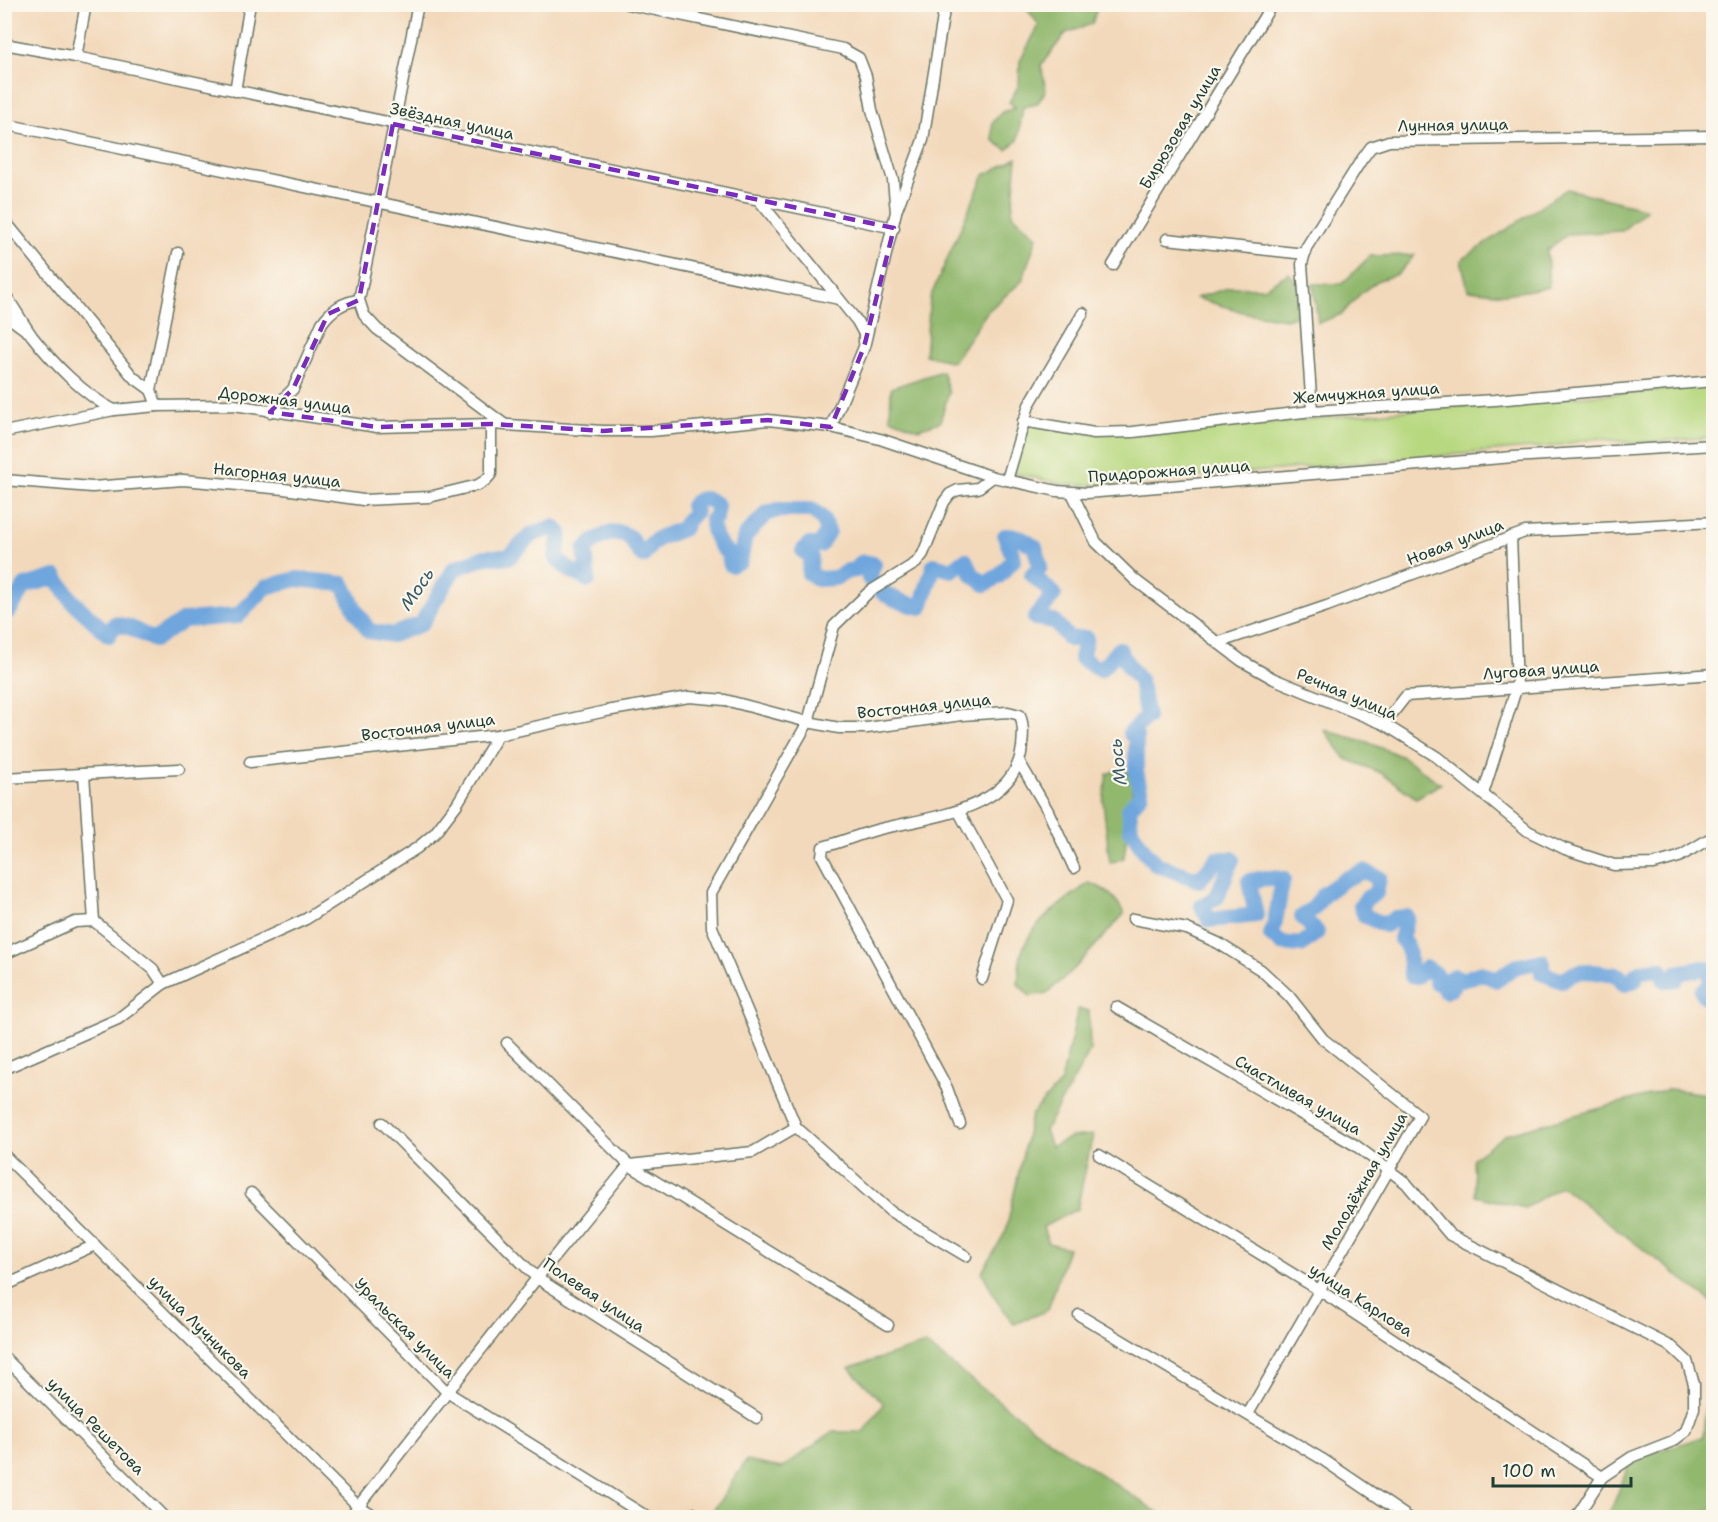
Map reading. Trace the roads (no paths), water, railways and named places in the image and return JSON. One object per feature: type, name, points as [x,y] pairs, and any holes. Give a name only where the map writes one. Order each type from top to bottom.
[{"type":"street","points":[[76,57],[86,4]]},
{"type":"street","points":[[235,91],[250,4]]},
{"type":"street","points":[[418,4],[359,300],[364,315],[377,328],[505,425]]},
{"type":"street","points":[[627,4],[843,49],[859,58],[866,76],[872,110],[893,180],[896,212],[864,347],[831,427]]},
{"type":"street","points":[[896,212],[923,140],[945,4]]},
{"type":"street","name":"Бирюзовая улица","points":[[1113,264],[1272,4]]},
{"type":"street","name":"Звёздная улица","points":[[4,44],[76,57],[894,228]]},
{"type":"street","points":[[5,126],[839,299]]},
{"type":"street","name":"Лунная улица","points":[[1312,411],[1302,264],[1306,248],[1371,147],[1378,143],[1401,141],[1713,136]]},
{"type":"street","points":[[758,199],[839,299],[864,334],[864,347]]},
{"type":"street","points":[[4,220],[134,377],[151,390]]},
{"type":"street","points":[[1167,239],[1305,254]]},
{"type":"street","points":[[156,406],[151,390],[178,253]]},
{"type":"street","points":[[4,293],[32,335],[54,362],[98,402],[114,410]]},
{"type":"street","points":[[270,412],[293,389],[321,323],[328,315],[349,301],[359,300]]},
{"type":"street","points":[[1007,480],[1023,421],[1039,386],[1083,313]]},
{"type":"street","points":[[4,314],[32,335]]},
{"type":"street","name":"Жемчужная улица","points":[[1023,421],[1058,428],[1107,433],[1146,431],[1312,411],[1495,400],[1713,381]]},
{"type":"street","name":"Дорожная улица","points":[[4,432],[114,410],[156,406],[234,405],[377,427],[491,424]]},
{"type":"street","name":"Придорожная улица","points":[[491,424],[603,431],[651,431],[768,420],[831,427],[880,439],[993,477],[1043,489],[1072,493],[1113,492],[1513,458],[1713,445]]},
{"type":"street","name":"Нагорная улица","points":[[4,480],[92,487],[183,480],[284,489],[363,500],[429,497],[478,485],[486,480],[491,474],[491,424]]},
{"type":"street","points":[[966,1256],[890,1211],[796,1127],[712,927],[711,893],[808,722],[834,626],[869,592],[916,563],[923,554],[944,502],[950,494],[958,490],[978,488],[993,477]]},
{"type":"street","name":"Речная улица","points":[[1072,493],[1096,542],[1135,580],[1217,643],[1242,661],[1274,679],[1384,724],[1437,757],[1528,831],[1565,849],[1614,865],[1654,864],[1678,857],[1713,836]]},
{"type":"street","name":"Новая улица","points":[[1217,643],[1327,606],[1524,532],[1713,522]]},
{"type":"street","points":[[1484,794],[1517,686],[1511,537]]},
{"type":"street","name":"Луговая улица","points":[[1384,724],[1406,696],[1517,686],[1713,674]]},
{"type":"street","name":"Восточная улица","points":[[250,762],[498,735],[606,711],[689,697],[725,700],[839,729],[867,728],[962,715],[1008,712],[1020,715],[1024,726],[1020,763]]},
{"type":"street","points":[[4,1069],[118,1019],[163,984],[306,919],[417,848],[435,833],[456,804],[498,735]]},
{"type":"street","points":[[960,1124],[947,1088],[822,856],[823,847],[874,831],[959,812],[985,799],[1004,783],[1020,763],[1048,811],[1074,868]]},
{"type":"street","points":[[4,778],[179,769]]},
{"type":"street","points":[[84,774],[94,921]]},
{"type":"street","points":[[959,812],[1007,900],[982,979]]},
{"type":"street","name":"Молодёжная улица","points":[[1133,919],[1187,929],[1218,943],[1261,970],[1289,996],[1323,1038],[1420,1116],[1248,1414]]},
{"type":"street","points":[[4,954],[75,922],[94,921],[153,969],[163,984]]},
{"type":"street","name":"Счастливая улица","points":[[1116,1007],[1355,1145],[1406,1183],[1450,1235],[1672,1347],[1687,1361],[1694,1384],[1694,1408],[1686,1431],[1673,1441],[1632,1457],[1602,1477]]},
{"type":"street","points":[[507,1043],[629,1165],[888,1325]]},
{"type":"street","name":"Полевая улица","points":[[382,1124],[537,1278],[757,1418]]},
{"type":"street","points":[[349,1518],[537,1278],[629,1165],[753,1152],[796,1127]]},
{"type":"street","name":"улица Лучникова","points":[[4,1155],[358,1506],[377,1518]]},
{"type":"street","name":"улица Карлова","points":[[1099,1155],[1319,1290],[1602,1477]]},
{"type":"street","name":"Уральская улица","points":[[251,1193],[447,1392],[649,1518]]},
{"type":"street","points":[[4,1286],[95,1245]]},
{"type":"street","points":[[1079,1316],[1322,1459],[1409,1518]]},
{"type":"street","name":"улица Решетова","points":[[4,1357],[165,1518]]},
{"type":"street","points":[[1576,1518],[1602,1477]]},
{"type":"waterway","name":"Мось","points":[[4,611],[9,611],[25,586],[56,577],[72,601],[109,635],[115,624],[129,627],[154,640],[184,620],[238,616],[266,587],[297,579],[343,584],[369,631],[392,635],[421,624],[454,569],[485,557],[509,557],[531,535],[553,527],[560,533],[556,558],[568,569],[588,580],[585,549],[594,541],[611,533],[623,534],[631,539],[643,556],[651,544],[659,538],[684,528],[695,512],[692,506],[704,499],[717,505],[716,517],[712,520],[713,530],[728,553],[731,565],[740,561],[745,536],[767,513],[778,510],[812,510],[822,518],[828,531],[820,545],[808,545],[803,551],[811,556],[809,573],[818,579],[835,578],[848,571],[856,570],[859,564],[864,562],[874,564],[869,578],[879,590],[899,601],[921,607],[934,565],[952,570],[965,560],[973,575],[985,584],[999,576],[1014,559],[1005,536],[1019,537],[1035,547],[1040,567],[1032,575],[1054,594],[1035,618],[1054,621],[1069,639],[1086,638],[1081,658],[1100,670],[1119,649],[1140,681],[1147,717],[1130,733],[1136,737],[1136,771],[1141,794],[1129,809],[1131,830],[1146,853],[1156,864],[1199,880],[1217,859],[1232,859],[1217,897],[1202,906],[1209,920],[1256,915],[1249,881],[1266,878],[1283,879],[1271,935],[1281,943],[1301,945],[1317,932],[1302,917],[1314,908],[1324,894],[1345,879],[1364,871],[1379,878],[1376,893],[1367,898],[1361,906],[1365,916],[1385,925],[1395,918],[1407,917],[1401,939],[1408,948],[1411,975],[1417,976],[1427,968],[1436,975],[1436,982],[1442,985],[1445,991],[1452,987],[1449,979],[1455,976],[1462,980],[1481,973],[1497,980],[1518,966],[1542,961],[1542,973],[1562,981],[1579,972],[1589,971],[1618,975],[1625,984],[1635,980],[1636,974],[1641,971],[1660,969],[1665,980],[1671,981],[1676,979],[1677,973],[1705,968],[1710,970],[1712,975],[1709,985],[1702,992],[1710,999],[1714,997]]}]
